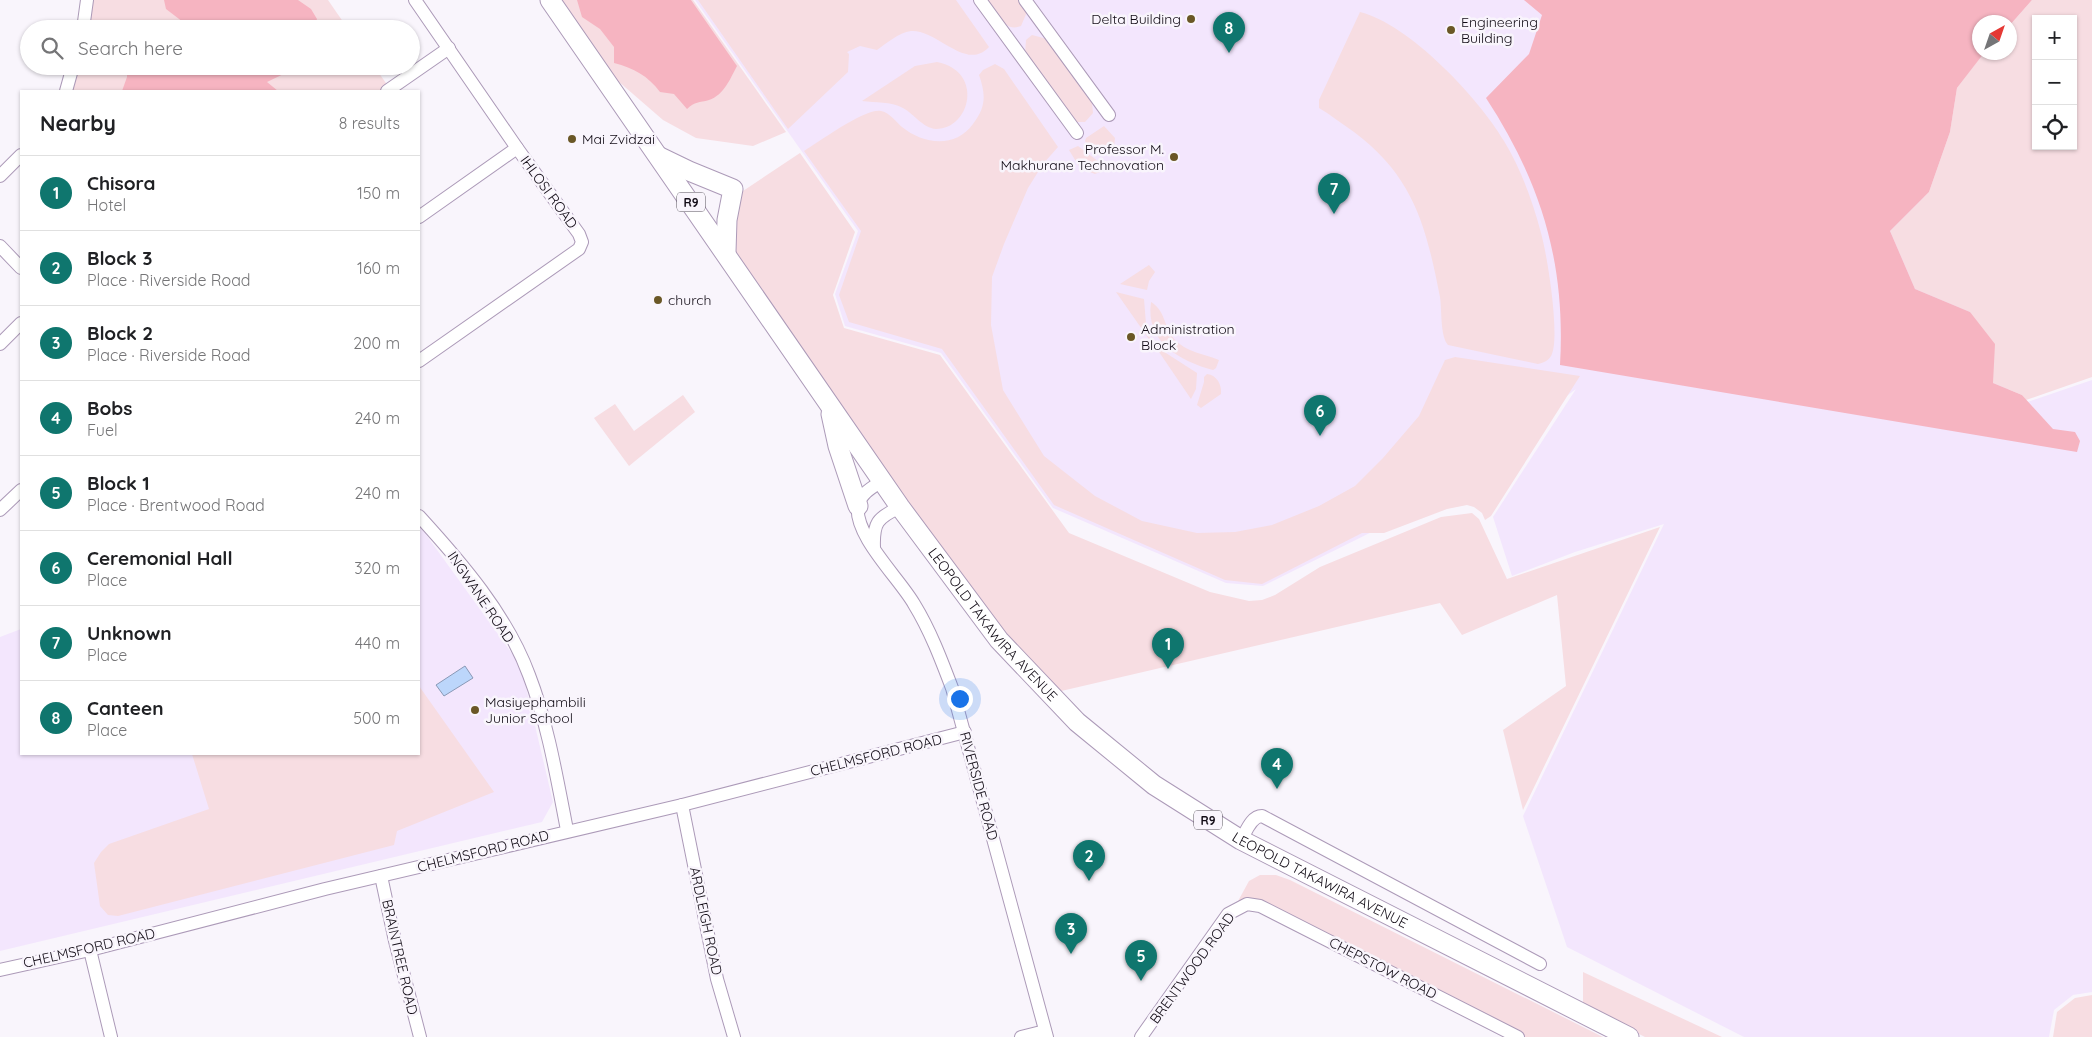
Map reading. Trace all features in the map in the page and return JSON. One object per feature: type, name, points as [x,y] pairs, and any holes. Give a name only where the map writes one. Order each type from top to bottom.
[{"type":"highway","name":"LEOPOLD TAKAWIRA AVENUE","points":[[550,0],[726,252],[829,406],[900,507],[1000,640],[1035,680],[1077,722],[1154,785],[1240,840],[1629,1037]]},
{"type":"highway","points":[[657,155],[689,172],[733,188],[728,213],[726,252]]},
{"type":"highway","points":[[829,406],[838,446],[858,506]]},
{"type":"street","points":[[84,20],[87,0]]},
{"type":"street","name":"IHLOSI ROAD","points":[[415,0],[517,148],[582,238],[579,249],[420,360]]},
{"type":"street","points":[[980,0],[1077,134]]},
{"type":"street","points":[[1025,0],[1109,115]]},
{"type":"street","points":[[420,68],[449,48]]},
{"type":"street","points":[[66,90],[70,75]]},
{"type":"street","points":[[388,90],[410,75]]},
{"type":"street","points":[[420,216],[517,148]]},
{"type":"street","points":[[0,176],[20,157]]},
{"type":"street","points":[[0,246],[20,267]]},
{"type":"street","points":[[0,344],[20,324]]},
{"type":"street","points":[[858,506],[867,492],[882,481]]},
{"type":"street","points":[[0,510],[20,491]]},
{"type":"street","name":"RIVERSIDE ROAD","points":[[858,506],[863,529],[874,551],[896,576],[924,621],[948,680],[965,732],[1046,1034]]},
{"type":"street","points":[[874,551],[874,530],[878,522],[885,514],[900,507]]},
{"type":"street","name":"INGWANE ROAD","points":[[420,517],[467,571],[501,620],[529,674],[554,768],[567,830]]},
{"type":"street","name":"CHELMSFORD ROAD","points":[[0,970],[90,950],[325,888],[567,830],[682,805],[965,732]]},
{"type":"street","name":"ARDLEIGH ROAD","points":[[682,805],[717,979],[734,1037]]},
{"type":"street","points":[[1240,840],[1252,820],[1256,816],[1262,816],[1540,964]]},
{"type":"street","name":"BRAINTREE ROAD","points":[[381,876],[395,941],[420,1037]]},
{"type":"street","name":"BRENTWOOD ROAD","points":[[1141,1037],[1228,914],[1247,904]]},
{"type":"street","name":"CHEPSTOW ROAD","points":[[1247,904],[1260,906],[1518,1037]]},
{"type":"street","points":[[90,950],[111,1037]]},
{"type":"street","points":[[1021,1037],[1046,1034]]},
{"type":"shaded area","points":[[90,0],[328,0],[342,20],[87,20]]},
{"type":"shaded area","points":[[164,0],[298,0],[311,9],[317,19],[180,20],[166,9]]},
{"type":"shaded area","points":[[556,0],[693,0],[786,132],[753,146],[696,138],[663,120],[618,81]]},
{"type":"shaded area","points":[[577,0],[691,0],[737,66],[726,86],[719,94],[709,100],[695,103],[687,109],[674,94],[660,92],[651,81],[640,73],[614,63],[614,47],[600,29],[582,17]]},
{"type":"shaded area","points":[[695,0],[1837,0],[2016,406],[2092,380],[2092,992],[2073,995],[2054,1010],[2049,1037],[1744,1037],[1567,947],[1523,816],[1664,524],[1575,552],[1512,576],[1493,517],[1576,389],[1414,511],[1263,586],[1226,583],[1053,508],[941,353],[845,326],[835,294],[858,231]]},
{"type":"shaded area","points":[[698,0],[956,0],[989,47],[980,53],[971,55],[951,48],[921,32],[911,31],[897,36],[877,50],[860,46],[847,52],[849,54],[848,72],[788,129]]},
{"type":"shaded area","points":[[987,0],[1019,0],[1027,12],[1021,26],[1010,27],[1005,24]]},
{"type":"shaded area","points":[[1524,0],[2032,0],[2017,17],[2017,15],[1972,15],[1972,60],[1979,60],[1957,88],[1950,132],[1929,192],[1890,231],[1915,289],[1970,312],[1995,344],[1993,383],[2022,395],[2053,429],[2075,432],[2080,441],[2077,452],[1560,365],[1561,328],[1559,292],[1554,258],[1546,225],[1522,161],[1486,98],[1529,54],[1542,15]]},
{"type":"shaded area","points":[[2032,0],[2092,0],[2092,377],[2026,400],[2022,395],[1993,383],[1970,312],[1915,289],[1890,231],[1929,192],[1950,132],[1957,88],[1978,60],[2017,60],[2017,17]]},
{"type":"shaded area","points":[[1360,12],[1379,19],[1400,31],[1441,65],[1478,104],[1510,152],[1530,198],[1541,233],[1546,258],[1554,315],[1554,347],[1551,356],[1545,362],[1538,364],[1448,345],[1444,336],[1440,297],[1429,248],[1422,225],[1404,185],[1391,167],[1374,149],[1354,132],[1319,108],[1319,100]]},
{"type":"shaded area","points":[[1032,35],[1047,39],[1092,103],[1093,113],[1085,122],[1074,122],[1025,54],[1026,40]]},
{"type":"shaded area","points":[[937,62],[952,67],[962,76],[967,87],[967,99],[964,110],[958,120],[948,126],[936,129],[931,128],[898,106],[888,103],[862,101],[915,66]]},
{"type":"shaded area","points":[[995,64],[1004,69],[1058,147],[1043,164],[1028,188],[992,277],[991,325],[1003,390],[1044,456],[1095,496],[1142,521],[1197,533],[1235,532],[1272,525],[1319,506],[1355,486],[1383,458],[1419,416],[1445,360],[1455,357],[1580,376],[1491,516],[1485,520],[1482,513],[1474,507],[1467,505],[1447,509],[1384,533],[1362,533],[1262,584],[1225,580],[1054,505],[942,349],[849,322],[839,295],[861,231],[804,151],[854,120],[874,111],[887,113],[910,133],[919,137],[939,141],[957,137],[966,132],[980,112],[984,95],[979,75],[983,70]]},
{"type":"shaded area","points":[[75,75],[380,75],[388,86],[382,90],[71,90]]},
{"type":"shaded area","points":[[127,75],[282,75],[267,82],[277,90],[122,90]]},
{"type":"shaded area","points":[[1104,126],[1115,138],[1114,147],[1108,153],[1099,155],[1085,141],[1086,138]]},
{"type":"shaded area","points":[[1078,146],[1099,162],[1111,164],[1112,167],[1095,174],[1080,168],[1069,150]]},
{"type":"shaded area","points":[[800,153],[855,232],[833,295],[844,328],[940,355],[1069,533],[1210,592],[1249,601],[1262,600],[1275,595],[1320,567],[1441,517],[1472,513],[1479,519],[1507,579],[1660,527],[1523,810],[1503,730],[1566,686],[1557,595],[1462,635],[1440,603],[1057,692],[1007,638],[918,520],[737,257],[729,241],[734,200],[743,191]]},
{"type":"shaded area","points":[[1149,265],[1155,272],[1149,281],[1147,290],[1120,284]]},
{"type":"shaded area","points":[[1116,292],[1144,299],[1146,324],[1151,342]]},
{"type":"shaded area","points":[[1151,302],[1159,309],[1171,335],[1176,341],[1187,349],[1219,360],[1216,368],[1213,370],[1201,366],[1177,355],[1167,348],[1159,339],[1154,328],[1151,316]]},
{"type":"shaded area","points":[[1155,346],[1197,373],[1196,389],[1191,399]]},
{"type":"shaded area","points":[[1207,374],[1214,376],[1218,381],[1221,387],[1221,394],[1201,408],[1197,405],[1204,377]]},
{"type":"shaded area","points":[[683,395],[695,412],[629,466],[594,418],[615,404],[634,431]]},
{"type":"shaded area","name":"Masiyephambili Junior School","points":[[420,526],[521,666],[553,802],[542,822],[0,951],[0,637],[20,629],[20,755],[420,755]]},
{"type":"shaded area","points":[[420,687],[494,792],[397,831],[394,845],[118,916],[108,915],[100,906],[94,863],[101,852],[109,844],[209,809],[192,755],[420,755]]},
{"type":"shaded area","points":[[1260,875],[1276,875],[1290,880],[1603,1037],[1525,1037],[1259,902],[1237,903],[1249,881]]},
{"type":"shaded area","points":[[1583,972],[1722,1037],[1645,1037],[1583,1006]]},
{"type":"shaded area","points":[[2092,995],[2092,1037],[2053,1037],[2057,1012],[2075,998]]},
{"type":"water","points":[[465,666],[473,678],[444,696],[436,685]]},
{"type":"place","name":"Delta Building","points":[[1191,19]]},
{"type":"place","name":"Engineering Building","points":[[1451,30]]},
{"type":"place","name":"Canteen","points":[[1229,53]]},
{"type":"place","name":"Mai Zvidzai","points":[[572,139]]},
{"type":"place","name":"Professor M. Makhurane Technovation","points":[[1174,157]]},
{"type":"place","name":"Unknown","points":[[1334,214]]},
{"type":"place","name":"church","points":[[658,300]]},
{"type":"place","name":"Administration Block","points":[[1131,337]]},
{"type":"place","name":"Ceremonial Hall","points":[[1320,436]]},
{"type":"place","name":"Chisora","points":[[1168,669]]},
{"type":"place","name":"Masiyephambili Junior School","points":[[475,710]]},
{"type":"place","name":"Bobs","points":[[1277,789]]},
{"type":"place","name":"Block 3","points":[[1089,881]]},
{"type":"place","name":"Block 2","points":[[1071,954]]},
{"type":"place","name":"Block 1","points":[[1141,981]]}]
